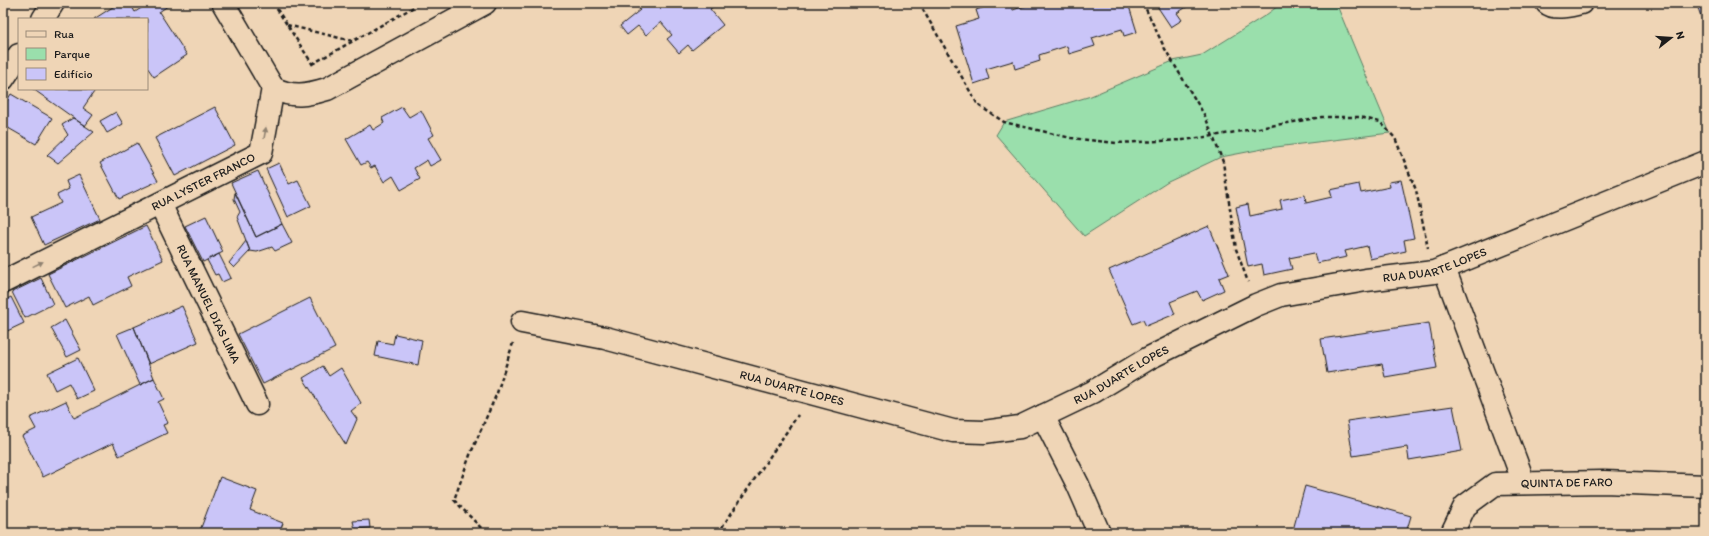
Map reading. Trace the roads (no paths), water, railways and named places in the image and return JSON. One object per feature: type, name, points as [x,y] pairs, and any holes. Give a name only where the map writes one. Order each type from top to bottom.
[{"type":"street","points":[[44,18],[53,3]]},
{"type":"street","points":[[223,3],[273,88],[286,94],[308,95],[328,89],[485,3]]},
{"type":"street","points":[[1547,3],[1550,5],[1565,6],[1580,3]]},
{"type":"street","points":[[3,79],[18,56]]},
{"type":"street","name":"RUA LYSTER FRANCO","points":[[3,282],[261,153],[273,88]]},
{"type":"street","name":"RUA DUARTE LOPES","points":[[522,322],[605,338],[953,431],[984,432],[1020,427],[1093,392],[1149,358],[1281,295],[1366,280],[1439,270],[1706,162]]},
{"type":"street","name":"RUA MANUEL DIAS LIMA","points":[[160,204],[257,404]]},
{"type":"street","points":[[1439,270],[1524,483]]},
{"type":"street","points":[[1043,416],[1078,485],[1099,533]]},
{"type":"street","name":"QUINTA DE FARO","points":[[1452,533],[1465,506],[1495,484],[1604,482],[1706,486]]}]
